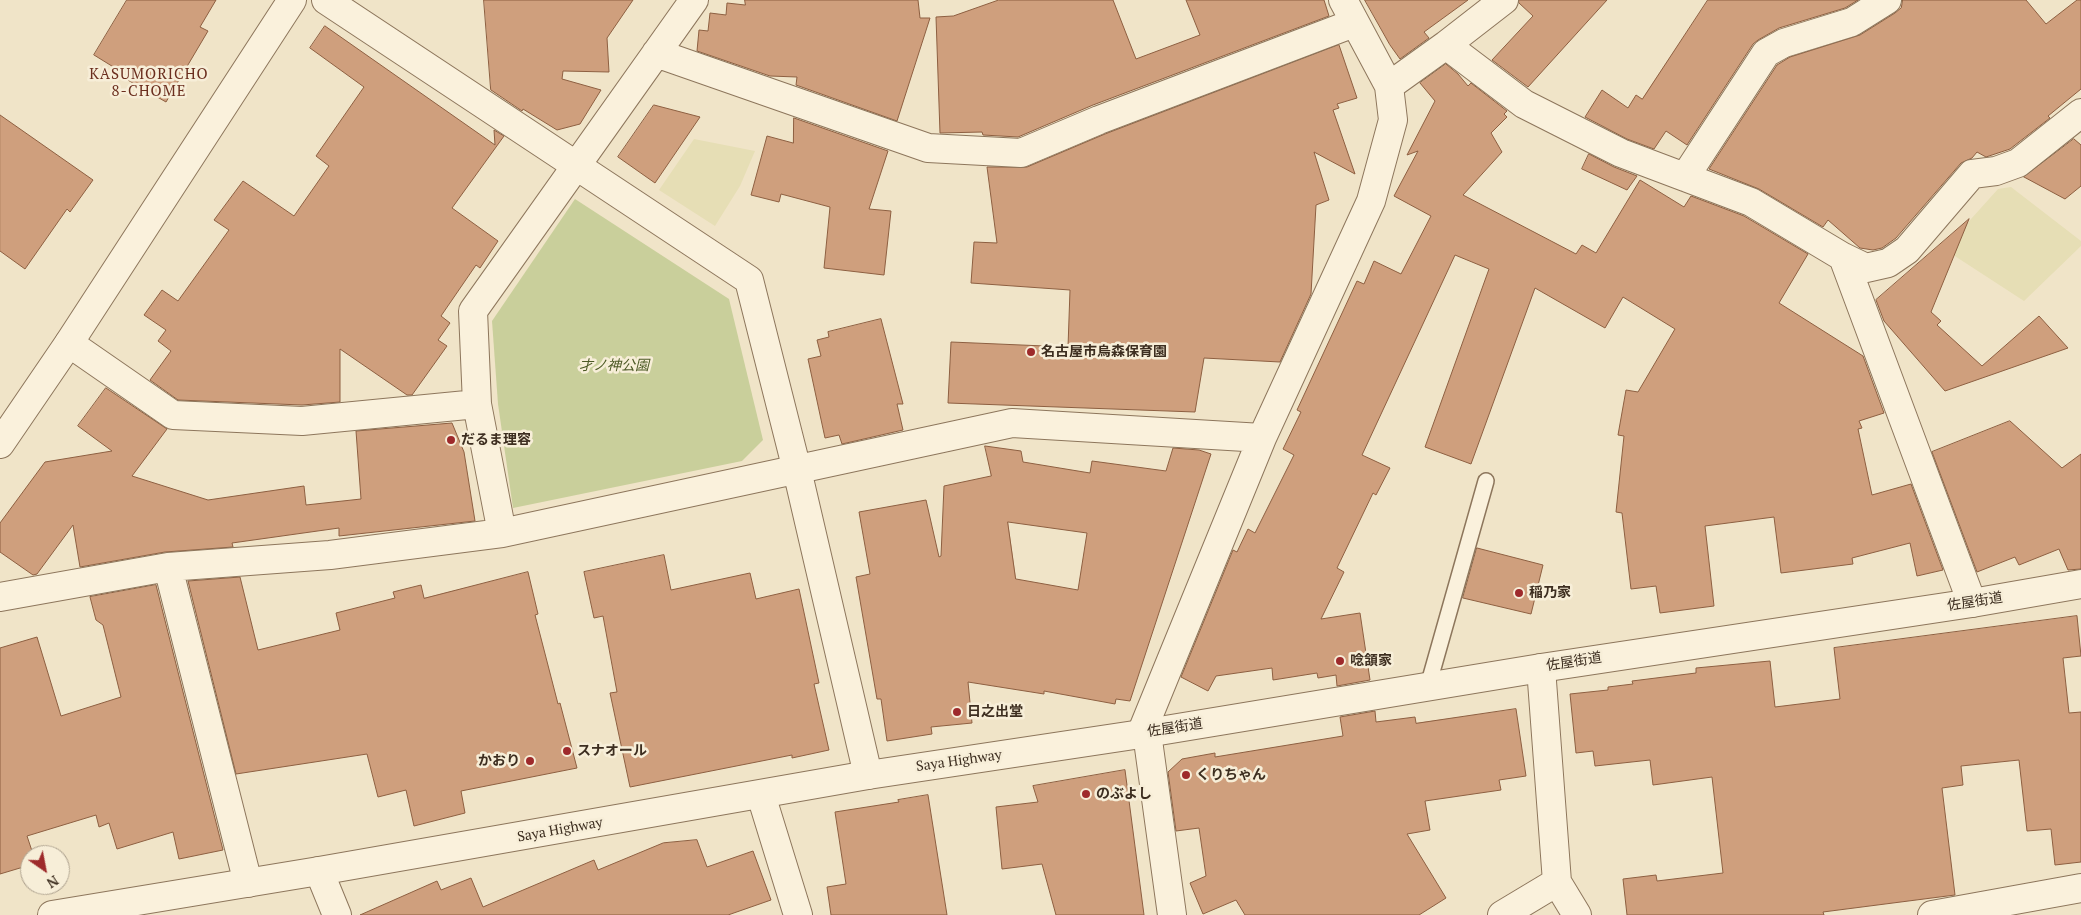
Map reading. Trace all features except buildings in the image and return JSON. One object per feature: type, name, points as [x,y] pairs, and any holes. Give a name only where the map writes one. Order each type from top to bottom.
[{"type":"street","points":[[0,444],[69,342],[292,0]]},
{"type":"street","points":[[326,0],[749,280],[797,470],[868,775]]},
{"type":"street","points":[[502,534],[478,404],[473,311],[694,0]]},
{"type":"street","points":[[1389,86],[1446,46],[1504,0]]},
{"type":"street","points":[[1685,177],[1766,53],[1784,43],[1852,22],[1887,0]]},
{"type":"street","points":[[656,53],[928,148],[1021,153],[1349,11],[1389,86],[1393,120],[1371,201],[1262,438],[1144,733],[1172,915]]},
{"type":"street","points":[[1446,46],[1524,104],[1621,153],[1751,202],[1842,257],[1866,268],[1888,263],[1907,250],[1972,174],[1996,171],[2018,163],[2081,113]]},
{"type":"street","points":[[1842,257],[1972,603]]},
{"type":"street","points":[[69,342],[173,415],[302,421],[478,404]]},
{"type":"street","points":[[0,597],[168,566],[330,555],[502,534],[1012,423],[1262,438]]},
{"type":"street","points":[[168,566],[248,883]]},
{"type":"street","name":"佐屋街道","points":[[868,775],[1144,733],[1541,668],[1972,603],[2081,584]]},
{"type":"street","points":[[1541,668],[1557,882],[1577,915]]},
{"type":"street","name":"Saya Highway","points":[[52,915],[319,872],[868,775]]},
{"type":"street","points":[[761,795],[798,915]]},
{"type":"street","points":[[319,872],[337,915]]},
{"type":"street","points":[[1502,915],[1557,882]]},
{"type":"street","points":[[1932,915],[2081,888]]},
{"type":"lane","points":[[1428,686],[1486,481]]},
{"type":"shaded area","points":[[694,139],[755,151],[740,186],[715,226],[659,190]]},
{"type":"shaded area","points":[[2011,187],[2081,241],[2081,246],[2024,301],[1944,249],[1998,189]]},
{"type":"green space","name":"才ノ神公園","points":[[575,199],[729,299],[763,440],[742,461],[513,508],[498,404],[492,321]]},
{"type":"place","name":"名古屋市烏森保育園","points":[[1031,352]]},
{"type":"place","name":"だるま理容","points":[[451,440]]},
{"type":"place","name":"稲乃家","points":[[1519,593]]},
{"type":"place","name":"唸頷家","points":[[1340,661]]},
{"type":"place","name":"日之出堂","points":[[957,712]]},
{"type":"place","name":"スナオール","points":[[567,751]]},
{"type":"place","name":"かおり","points":[[530,761]]},
{"type":"place","name":"くりちゃん","points":[[1186,775]]},
{"type":"place","name":"のぶよし","points":[[1086,794]]},
{"type":"district","name":"KASUMORICHO 8-CHOME","points":[[149,84]]}]
